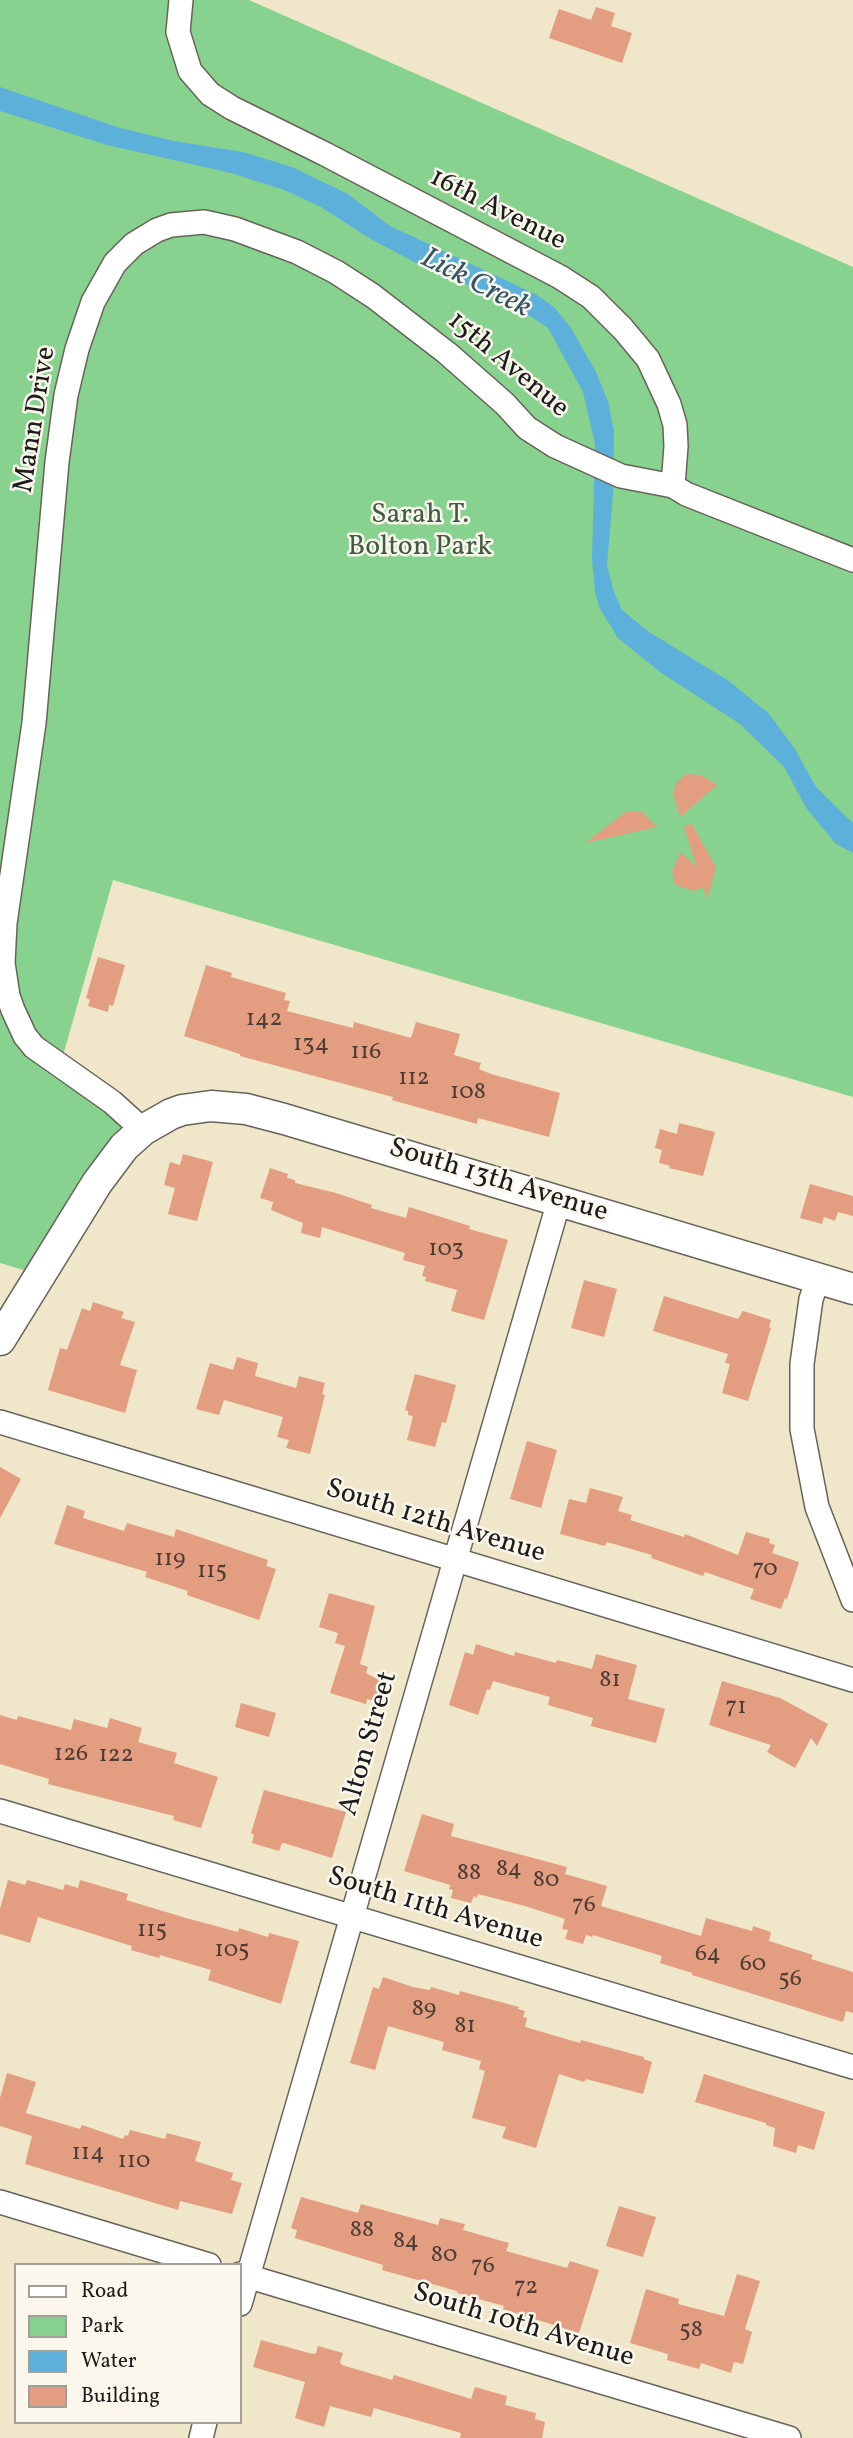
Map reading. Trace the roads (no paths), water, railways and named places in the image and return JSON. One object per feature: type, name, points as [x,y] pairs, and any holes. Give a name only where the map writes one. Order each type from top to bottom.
[{"type":"street","name":"16th Avenue","points":[[181,0],[178,32],[190,71],[210,94],[232,108],[560,277],[591,298],[623,329],[648,359],[669,404],[675,425],[673,486]]},
{"type":"street","name":"15th Avenue","points":[[157,230],[182,222],[215,224],[266,239],[326,267],[373,296],[447,352],[505,404],[527,428],[555,446],[621,476],[673,486],[686,494],[853,560]]},
{"type":"street","name":"Mann Drive","points":[[143,1129],[112,1102],[34,1047],[25,1036],[13,1010],[3,963],[5,923],[34,723],[57,462],[66,395],[83,330],[100,287],[125,252],[157,230]]},
{"type":"street","name":"South 13th Avenue","points":[[0,1339],[105,1171],[124,1147],[143,1129],[182,1110],[211,1106],[246,1109],[850,1288]]},
{"type":"street","name":"Alton Street","points":[[244,2275],[559,1201]]},
{"type":"street","points":[[818,1279],[811,1299],[802,1364],[804,1451],[822,1525],[853,1600]]},
{"type":"street","name":"South 12th Avenue","points":[[0,1422],[853,1680]]},
{"type":"street","name":"South 11th Avenue","points":[[0,1811],[853,2067]]},
{"type":"street","points":[[0,2202],[202,2263]]},
{"type":"street","name":"South 10th Avenue","points":[[244,2275],[789,2438]]},
{"type":"water","name":"Lick Creek","points":[[0,87],[120,128],[174,141],[243,152],[292,167],[348,194],[390,226],[537,295],[554,307],[571,328],[596,372],[608,401],[614,432],[613,494],[607,565],[622,610],[649,632],[729,681],[769,714],[795,749],[816,787],[853,823],[853,853],[836,844],[807,809],[784,767],[740,724],[660,672],[618,638],[600,609],[595,592],[592,559],[595,444],[583,392],[548,328],[512,304],[416,263],[369,238],[321,207],[284,190],[231,173],[107,145],[0,111]]},
{"type":"park label","name":"Sarah T. Bolton Park","points":[[420,533]]}]
